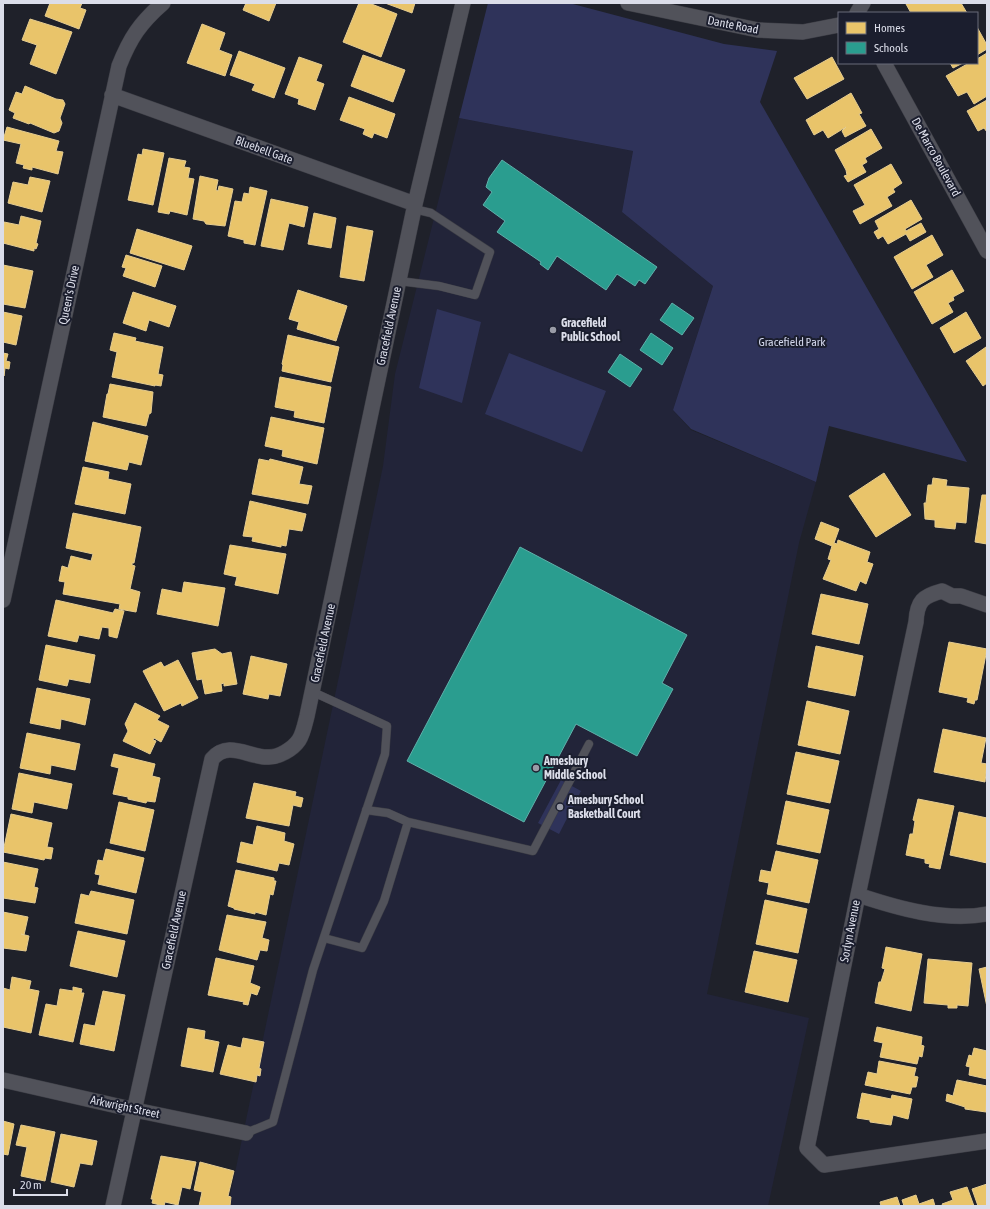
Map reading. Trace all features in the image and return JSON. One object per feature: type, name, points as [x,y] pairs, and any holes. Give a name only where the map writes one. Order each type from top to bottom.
[{"type":"street","name":"Queen's Drive","points":[[3,600],[119,66],[128,42],[143,22],[162,3]]},
{"type":"street","name":"Gracefield Avenue","points":[[113,1206],[212,759],[220,752],[228,750],[243,751],[267,758],[288,751],[299,740],[307,716],[414,206],[463,3]]},
{"type":"street","name":"Dante Road","points":[[628,3],[758,30],[803,32],[838,25]]},
{"type":"street","points":[[858,12],[863,3]]},
{"type":"street","name":"De Marco Boulevard","points":[[885,64],[987,251]]},
{"type":"street","name":"Bluebell Gate","points":[[112,95],[414,206]]},
{"type":"street","name":"Sorlyn Avenue","points":[[987,606],[961,596],[952,596],[942,591],[928,595],[916,610],[916,622],[858,895],[807,1148],[824,1165],[987,1141]]},
{"type":"street","points":[[858,895],[888,905],[927,912],[959,915],[987,914]]},
{"type":"street","name":"Arkwright Street","points":[[3,1080],[246,1133]]},
{"type":"lane","points":[[399,281],[439,286],[475,295],[490,252],[431,213],[414,206]]},
{"type":"lane","points":[[246,1133],[273,1122],[313,970],[385,754],[387,726],[313,692]]},
{"type":"lane","points":[[366,810],[388,813],[408,822],[533,851],[589,744]]},
{"type":"lane","points":[[324,938],[362,948],[384,902],[408,822]]},
{"type":"shaded area","name":"Amesbury Middle School","points":[[459,118],[633,151],[622,212],[713,286],[673,410],[691,430],[816,482],[799,543],[707,994],[809,1018],[768,1206],[228,1206],[383,466],[395,374]]},
{"type":"green space","name":"Gracefield Park","points":[[488,3],[569,3],[724,44],[777,51],[760,102],[967,462],[829,426],[816,482],[691,429],[673,410],[713,286],[622,212],[633,151],[459,118]]},
{"type":"green space","points":[[437,309],[481,322],[462,403],[419,388]]},
{"type":"green space","points":[[509,353],[606,391],[582,452],[485,414]]},
{"type":"green space","name":"Amesbury School Basketball Court","points":[[561,780],[581,791],[559,834],[538,823]]},
{"type":"building: Homes","points":[[50,3],[82,3],[80,8],[86,10],[79,29],[45,16]]},
{"type":"building: Homes","points":[[246,3],[276,3],[269,21],[243,10]]},
{"type":"building: Homes","points":[[359,3],[369,3],[397,14],[381,57],[343,42]]},
{"type":"building: Homes","points":[[385,3],[415,3],[412,13]]},
{"type":"building: Homes","points":[[961,3],[966,12],[910,12],[906,4]]},
{"type":"building: Homes","points":[[30,19],[72,32],[56,74],[30,64],[37,45],[22,40]]},
{"type":"building: Homes","points":[[202,24],[225,33],[219,50],[232,55],[225,76],[187,63]]},
{"type":"building: Homes","points":[[978,29],[987,45],[987,49],[978,54]]},
{"type":"building: Homes","points":[[239,51],[285,68],[274,98],[252,90],[255,84],[230,75]]},
{"type":"building: Homes","points":[[987,53],[987,96],[974,104],[967,92],[958,96],[946,76],[967,64],[978,64],[978,58]]},
{"type":"building: Homes","points":[[363,55],[405,70],[393,102],[351,86]]},
{"type":"building: Homes","points":[[299,57],[322,65],[316,81],[324,84],[315,110],[298,104],[299,99],[285,94]]},
{"type":"building: Homes","points":[[832,57],[844,79],[807,99],[794,78]]},
{"type":"building: Homes","points":[[951,64],[961,64],[953,68]]},
{"type":"building: Homes","points":[[25,86],[56,99],[63,100],[65,104],[60,118],[62,123],[59,131],[54,133],[13,118],[15,113],[9,110],[16,92],[22,94]]},
{"type":"building: Homes","points":[[851,93],[862,113],[859,114],[866,126],[845,137],[842,131],[846,127],[828,138],[823,130],[814,135],[806,120]]},
{"type":"building: Homes","points":[[349,97],[395,114],[387,138],[374,133],[372,138],[363,134],[365,129],[340,120]]},
{"type":"building: Homes","points":[[987,100],[987,132],[984,128],[978,131],[967,111]]},
{"type":"building: Homes","points":[[7,127],[59,141],[56,151],[63,152],[58,174],[32,167],[32,170],[23,168],[24,165],[16,163],[21,144],[3,140]]},
{"type":"building: Homes","points":[[871,129],[882,148],[865,158],[867,162],[862,165],[866,172],[848,182],[844,176],[847,175],[846,170],[835,150]]},
{"type":"building: Homes","points":[[143,149],[164,153],[153,205],[128,200],[138,154],[142,155]]},
{"type":"building: Homes","points":[[169,158],[186,161],[184,167],[190,168],[188,178],[194,179],[187,215],[170,211],[169,214],[158,212]]},
{"type":"building: Homes","points":[[891,164],[902,183],[893,189],[895,192],[887,197],[892,206],[860,224],[853,211],[865,205],[854,185]]},
{"type":"building: Homes","points":[[200,176],[218,180],[216,190],[218,191],[219,186],[233,189],[225,226],[206,224],[204,221],[193,219]]},
{"type":"building: Homes","points":[[30,177],[50,181],[42,212],[8,203],[13,182],[28,185]]},
{"type":"building: Homes","points":[[250,187],[267,191],[255,245],[244,243],[244,240],[228,236],[235,201],[242,202],[244,193],[249,194]]},
{"type":"building: Homes","points":[[271,199],[308,207],[304,227],[289,223],[283,250],[261,246]]},
{"type":"building: Homes","points":[[911,200],[922,219],[905,229],[906,231],[921,223],[926,232],[910,241],[906,234],[888,244],[883,236],[878,239],[874,232],[879,229],[875,221]]},
{"type":"building: Homes","points":[[314,213],[336,218],[331,248],[308,244]]},
{"type":"building: Homes","points":[[21,216],[41,221],[36,243],[38,244],[36,249],[34,248],[34,251],[3,243],[4,222],[19,225]]},
{"type":"building: Homes","points":[[347,226],[373,231],[364,281],[340,277]]},
{"type":"building: Homes","points":[[137,229],[192,246],[184,270],[130,253]]},
{"type":"building: Homes","points":[[932,235],[943,255],[926,265],[933,277],[912,289],[894,257]]},
{"type":"building: Homes","points":[[126,255],[162,266],[155,287],[123,276],[126,268],[122,267]]},
{"type":"building: Homes","points":[[3,265],[33,271],[25,308],[3,304]]},
{"type":"building: Homes","points":[[952,270],[964,291],[953,297],[954,300],[948,303],[953,312],[932,324],[914,292]]},
{"type":"building: Homes","points":[[298,290],[347,306],[336,341],[297,329],[299,322],[289,319]]},
{"type":"building: Homes","points":[[133,292],[176,306],[169,327],[149,320],[146,331],[123,323]]},
{"type":"building: Homes","points":[[3,312],[22,316],[16,345],[3,342]]},
{"type":"building: Homes","points":[[966,312],[981,338],[954,353],[940,328]]},
{"type":"building: Homes","points":[[114,333],[136,338],[135,341],[163,347],[158,374],[163,375],[161,386],[112,377],[117,352],[110,350]]},
{"type":"building: Homes","points":[[288,335],[339,347],[331,382],[282,371]]},
{"type":"building: Homes","points":[[986,347],[987,383],[983,386],[966,361]]},
{"type":"building: Homes","points":[[3,353],[8,354],[6,361],[10,362],[9,369],[5,368],[4,376]]},
{"type":"building: Homes","points":[[280,377],[331,387],[324,423],[294,417],[295,411],[275,407]]},
{"type":"building: Homes","points":[[110,384],[153,392],[151,413],[149,414],[146,426],[103,417]]},
{"type":"building: Homes","points":[[271,417],[324,428],[317,464],[282,456],[283,450],[265,446]]},
{"type":"building: Homes","points":[[93,422],[148,436],[141,465],[129,462],[127,470],[85,461]]},
{"type":"building: Homes","points":[[259,459],[269,461],[270,459],[303,467],[299,484],[312,486],[308,504],[252,494]]},
{"type":"building: Homes","points":[[83,467],[109,472],[108,479],[131,484],[125,514],[75,504]]},
{"type":"building: Homes","points":[[884,473],[911,515],[876,537],[849,496]]},
{"type":"building: Homes","points":[[933,478],[947,480],[946,486],[969,488],[966,523],[956,522],[955,529],[935,527],[935,520],[925,519],[924,503],[926,503],[928,485],[932,485]]},
{"type":"building: Homes","points":[[982,495],[987,495],[987,544],[975,542]]},
{"type":"building: Homes","points":[[250,501],[306,514],[302,531],[289,529],[286,546],[281,545],[281,547],[252,541],[253,537],[243,536]]},
{"type":"building: Homes","points":[[73,513],[141,527],[134,563],[132,563],[132,565],[135,566],[130,589],[140,592],[136,612],[119,609],[120,604],[63,594],[65,582],[59,581],[62,566],[68,568],[71,556],[91,561],[93,554],[66,548]]},
{"type":"building: Homes","points":[[821,522],[839,529],[834,543],[837,544],[838,540],[870,552],[867,562],[873,564],[866,584],[860,581],[856,591],[823,579],[831,560],[828,559],[832,546],[815,539]]},
{"type":"building: Homes","points":[[230,545],[286,554],[278,594],[235,585],[237,577],[224,574]]},
{"type":"building: Homes","points":[[184,582],[225,588],[218,626],[157,614],[162,589],[182,593]]},
{"type":"building: Homes","points":[[821,594],[868,604],[859,644],[812,634]]},
{"type":"building: Homes","points":[[56,600],[113,613],[115,609],[124,611],[117,638],[109,636],[109,628],[102,627],[99,639],[79,635],[77,642],[48,636]]},
{"type":"building: Homes","points":[[949,642],[987,649],[977,700],[975,700],[974,704],[967,702],[968,698],[939,692]]},
{"type":"building: Homes","points":[[46,645],[95,655],[90,683],[69,679],[67,686],[39,680]]},
{"type":"building: Homes","points":[[816,646],[863,656],[855,696],[808,687]]},
{"type":"building: Homes","points":[[215,649],[222,654],[231,652],[237,684],[224,686],[224,683],[221,684],[222,691],[205,694],[202,679],[197,680],[192,653]]},
{"type":"building: Homes","points":[[251,656],[287,664],[280,696],[269,694],[268,699],[243,694]]},
{"type":"building: Homes","points":[[178,660],[198,698],[182,706],[181,703],[164,711],[143,671],[161,662],[164,667]]},
{"type":"building: Homes","points":[[37,688],[90,699],[85,725],[61,719],[60,729],[30,723]]},
{"type":"building: Homes","points":[[807,701],[849,711],[840,754],[798,745]]},
{"type":"building: Homes","points":[[135,703],[160,716],[157,720],[169,726],[161,742],[154,738],[153,740],[156,741],[150,754],[123,741],[128,731],[125,724]]},
{"type":"building: Homes","points":[[943,729],[986,738],[981,763],[987,764],[985,782],[934,772]]},
{"type":"building: Homes","points":[[27,733],[80,744],[75,770],[51,765],[50,774],[20,768]]},
{"type":"building: Homes","points":[[796,752],[839,761],[830,803],[787,794]]},
{"type":"building: Homes","points":[[114,754],[155,764],[152,776],[160,778],[155,802],[147,801],[146,803],[113,794],[119,768],[111,766]]},
{"type":"building: Homes","points":[[19,773],[72,784],[67,809],[34,802],[32,813],[12,809]]},
{"type":"building: Homes","points":[[254,783],[296,792],[295,796],[303,798],[301,807],[293,805],[289,826],[246,818]]},
{"type":"building: Homes","points":[[918,799],[954,806],[940,869],[929,867],[930,864],[925,863],[925,859],[906,855],[910,834],[913,834],[915,821],[913,820]]},
{"type":"building: Homes","points":[[786,801],[829,810],[820,853],[777,844]]},
{"type":"building: Homes","points":[[119,802],[154,810],[145,851],[110,843]]},
{"type":"building: Homes","points":[[959,812],[987,818],[987,863],[950,855]]},
{"type":"building: Homes","points":[[11,814],[52,823],[47,847],[53,848],[51,859],[45,858],[44,860],[3,852]]},
{"type":"building: Homes","points":[[257,826],[285,833],[284,841],[294,844],[289,865],[279,863],[277,871],[237,862],[241,842],[253,845]]},
{"type":"building: Homes","points":[[106,849],[144,858],[136,893],[98,884],[100,875],[95,874],[98,860],[103,861]]},
{"type":"building: Homes","points":[[776,851],[818,860],[809,903],[767,894],[769,883],[759,881],[761,870],[771,872]]},
{"type":"building: Homes","points":[[3,862],[38,869],[34,887],[38,888],[35,903],[3,898]]},
{"type":"building: Homes","points":[[236,870],[274,878],[274,881],[276,881],[273,895],[270,894],[266,915],[255,912],[255,914],[228,906]]},
{"type":"building: Homes","points":[[91,891],[134,900],[127,934],[75,923],[81,894],[89,896]]},
{"type":"building: Homes","points":[[765,900],[807,909],[798,953],[756,944]]},
{"type":"building: Homes","points":[[3,912],[28,917],[24,935],[29,936],[26,951],[3,948]]},
{"type":"building: Homes","points":[[227,915],[266,922],[262,938],[269,940],[267,951],[260,950],[257,960],[219,950]]},
{"type":"building: Homes","points":[[78,931],[125,941],[117,977],[70,966]]},
{"type":"building: Homes","points":[[886,947],[922,954],[911,1011],[875,1003],[879,982],[881,982],[885,969],[882,968]]},
{"type":"building: Homes","points":[[754,951],[797,960],[788,1002],[745,992]]},
{"type":"building: Homes","points":[[216,958],[254,966],[250,983],[260,987],[257,995],[251,993],[248,1005],[243,1004],[244,1002],[208,995]]},
{"type":"building: Homes","points":[[928,959],[972,963],[968,1006],[957,1005],[957,1008],[948,1008],[948,1005],[924,1003]]},
{"type":"building: Homes","points":[[987,967],[987,1007],[979,969]]},
{"type":"building: Homes","points":[[12,977],[31,981],[29,989],[39,991],[31,1033],[3,1027],[3,988],[10,990]]},
{"type":"building: Homes","points":[[73,987],[82,989],[81,993],[84,993],[73,1042],[39,1035],[46,1004],[57,1006],[60,989],[73,991]]},
{"type":"building: Homes","points":[[103,991],[125,995],[114,1051],[80,1044],[84,1024],[95,1026]]},
{"type":"building: Homes","points":[[877,1027],[922,1037],[921,1045],[924,1046],[922,1057],[919,1056],[917,1064],[880,1057],[883,1043],[874,1041]]},
{"type":"building: Homes","points":[[188,1028],[205,1031],[204,1039],[219,1042],[213,1072],[181,1066]]},
{"type":"building: Homes","points":[[243,1038],[264,1042],[259,1068],[261,1069],[260,1076],[257,1075],[256,1082],[220,1074],[228,1045],[241,1048]]},
{"type":"building: Homes","points":[[974,1048],[987,1051],[987,1079],[969,1075],[970,1067],[966,1066],[969,1055],[972,1056]]},
{"type":"building: Homes","points":[[879,1061],[916,1068],[914,1076],[918,1077],[916,1087],[912,1087],[910,1094],[865,1085],[868,1072],[877,1074]]},
{"type":"building: Homes","points":[[957,1080],[987,1086],[986,1112],[965,1109],[965,1107],[946,1101],[947,1094],[953,1096]]},
{"type":"building: Homes","points":[[862,1093],[891,1099],[892,1095],[912,1099],[908,1119],[893,1115],[891,1125],[870,1122],[870,1120],[857,1118]]},
{"type":"building: Homes","points":[[3,1121],[14,1124],[8,1155],[3,1154]]},
{"type":"building: Homes","points":[[21,1125],[55,1132],[45,1181],[21,1176],[27,1147],[16,1145]]},
{"type":"building: Homes","points":[[61,1134],[97,1141],[92,1165],[80,1163],[74,1187],[51,1182]]},
{"type":"building: Homes","points":[[161,1156],[196,1162],[190,1189],[182,1187],[178,1205],[165,1202],[164,1206],[152,1203],[153,1199],[151,1199]]},
{"type":"building: Homes","points":[[200,1162],[234,1171],[228,1196],[231,1197],[230,1206],[199,1206],[202,1192],[194,1190]]},
{"type":"building: Homes","points":[[987,1184],[987,1206],[978,1206],[972,1189]]},
{"type":"building: Homes","points":[[967,1187],[974,1206],[943,1206],[942,1204],[953,1200],[950,1192]]},
{"type":"building: Homes","points":[[916,1195],[919,1204],[933,1199],[935,1206],[904,1206],[902,1200]]},
{"type":"building: Homes","points":[[897,1197],[900,1206],[881,1206],[880,1202]]},
{"type":"building: Schools","points":[[502,160],[657,267],[645,284],[639,280],[635,286],[617,274],[606,290],[557,256],[548,270],[540,264],[541,262],[497,232],[505,221],[483,205],[492,192],[486,187],[489,178]]},
{"type":"building: Schools","points":[[672,303],[694,318],[682,335],[660,320]]},
{"type":"building: Schools","points":[[651,333],[673,348],[662,365],[640,350]]},
{"type":"building: Schools","points":[[620,354],[642,369],[630,387],[608,372]]},
{"type":"building: Schools","points":[[520,547],[687,635],[662,683],[673,689],[637,756],[576,724],[524,822],[407,761]]},
{"type":"place","name":"Gracefield Public School","points":[[553,330]]},
{"type":"place","name":"Amesbury Middle School","points":[[536,768]]},
{"type":"place","name":"Amesbury School Basketball Court","points":[[560,807]]}]
